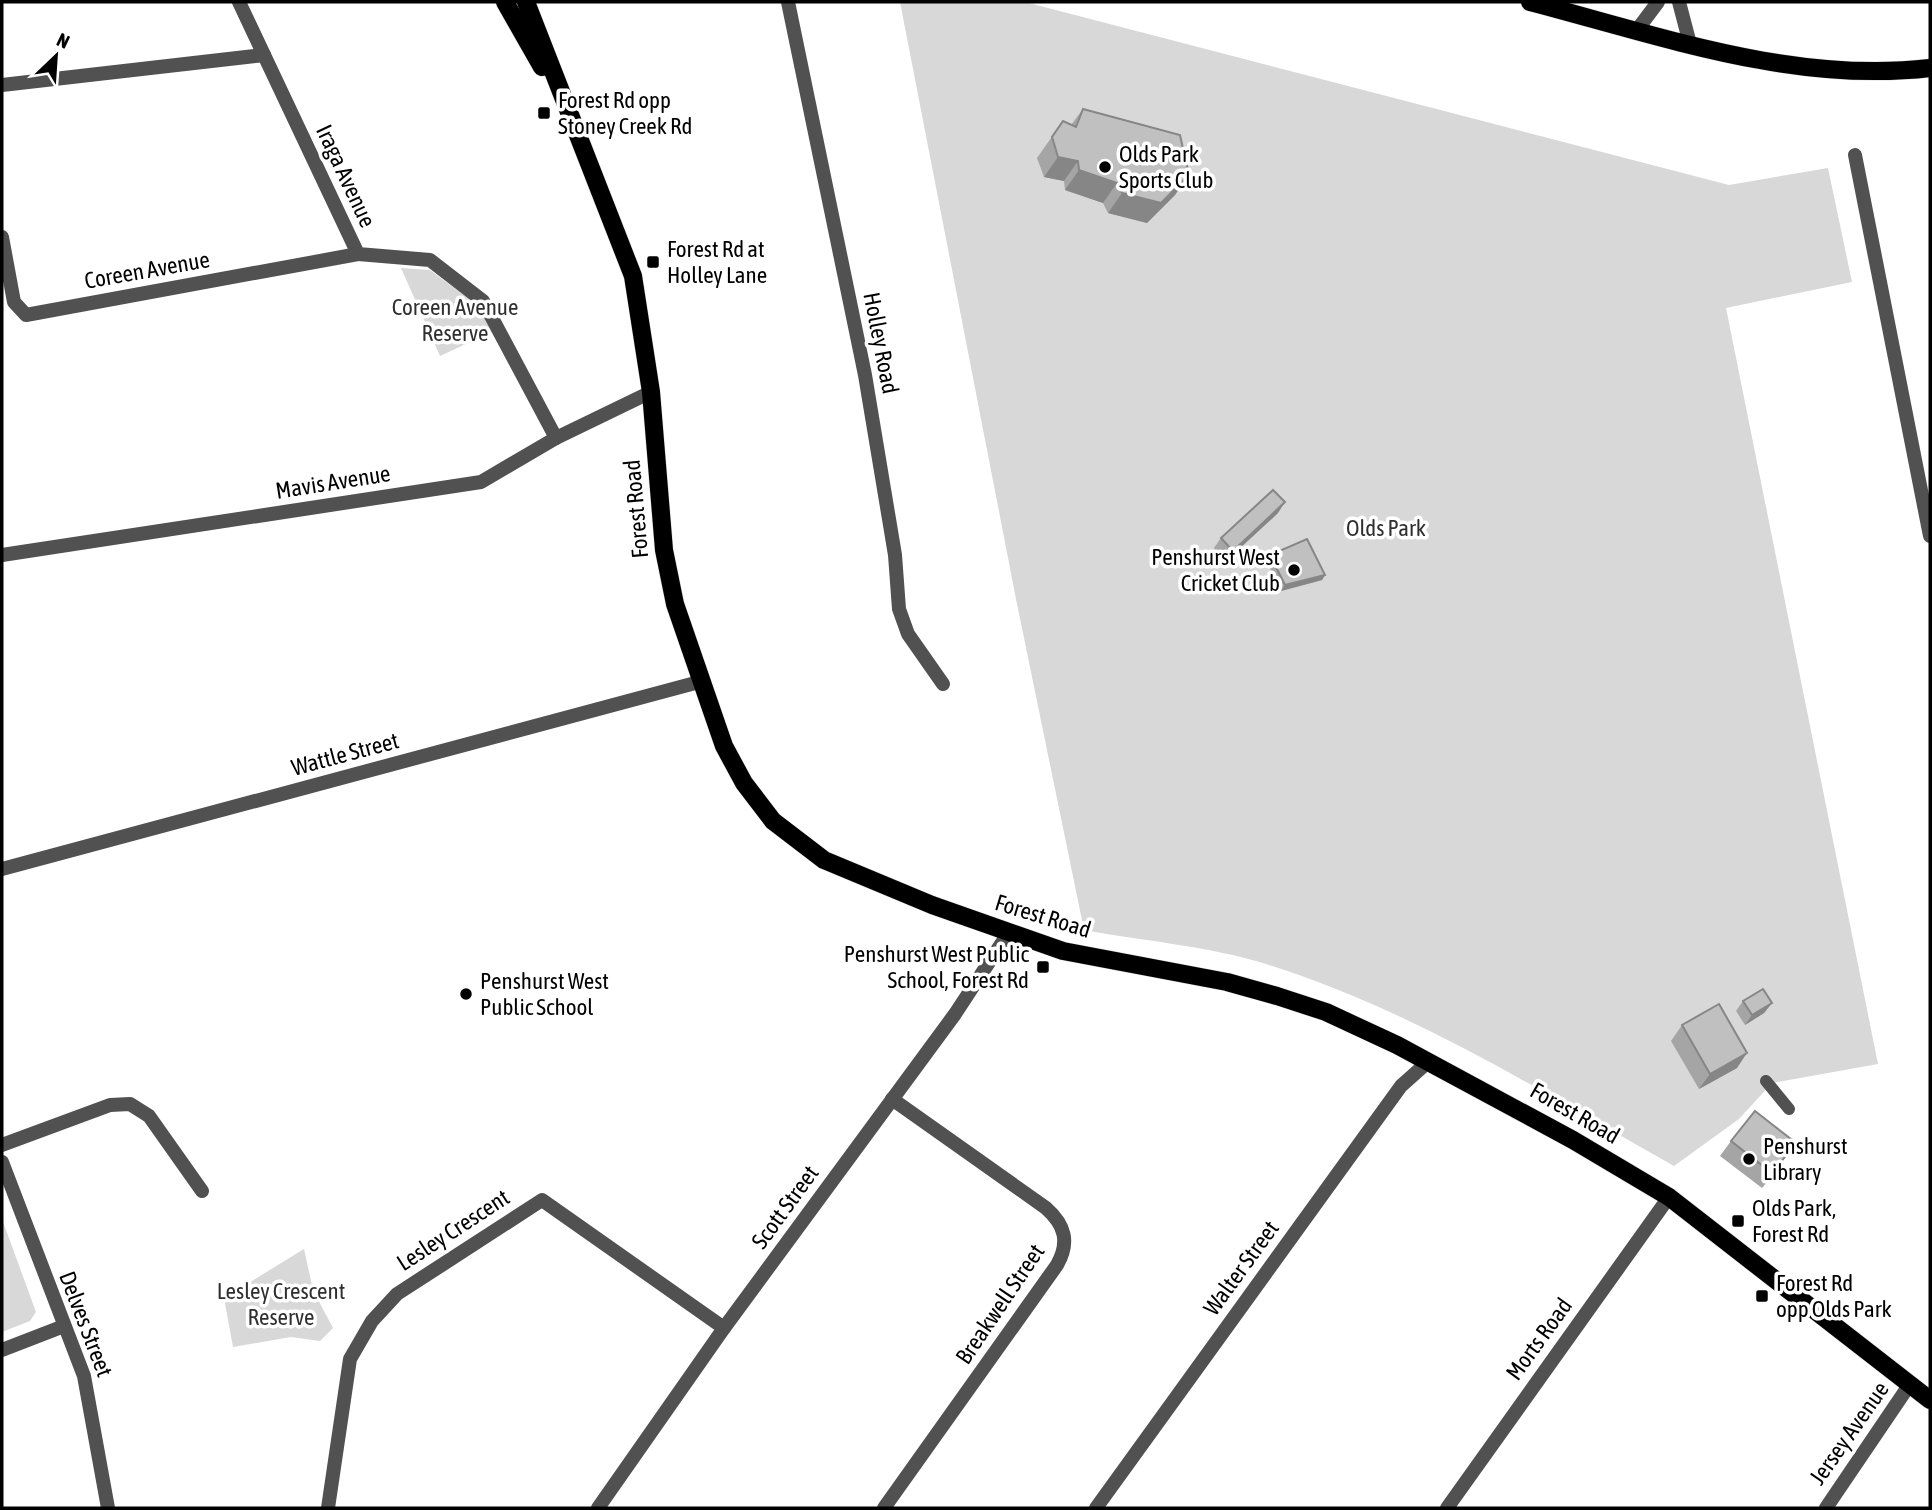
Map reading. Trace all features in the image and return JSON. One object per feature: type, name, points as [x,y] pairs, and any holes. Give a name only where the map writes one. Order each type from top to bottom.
[{"type":"main road","name":"Forest Road","points":[[505,2],[577,128]]},
{"type":"main road","name":"Forest Road","points":[[526,2],[633,275],[651,392],[668,575],[699,682],[724,746],[744,783],[773,821],[798,843],[855,874],[1009,932],[1074,953],[1227,982],[1277,996],[1326,1012],[1429,1061],[1563,1134],[1669,1197],[1930,1400]]},
{"type":"main road","points":[[1531,2],[1746,58],[1844,72],[1930,68]]},
{"type":"street","name":"Iraga Avenue","points":[[239,2],[358,254],[430,260],[483,301],[556,438]]},
{"type":"street","name":"Holley Road","points":[[788,2],[865,375],[895,555],[898,609],[908,634],[943,684]]},
{"type":"street","points":[[1637,30],[1658,2]]},
{"type":"street","points":[[1679,2],[1690,44]]},
{"type":"street","points":[[2,85],[264,55]]},
{"type":"street","points":[[1855,155],[1929,520],[1930,536]]},
{"type":"street","name":"Coreen Avenue","points":[[2,237],[14,302],[26,315],[358,254]]},
{"type":"street","name":"Mavis Avenue","points":[[2,555],[481,482],[556,438],[651,392]]},
{"type":"street","name":"Wattle Street","points":[[2,869],[699,682]]},
{"type":"street","name":"Scott Street","points":[[598,1508],[724,1328],[955,1014],[1009,932]]},
{"type":"street","name":"Walter Street","points":[[1096,1508],[1401,1086],[1429,1061]]},
{"type":"street","points":[[1766,1081],[1789,1109]]},
{"type":"street","name":"Breakwell Street","points":[[884,1508],[1057,1265],[1065,1240],[1062,1224],[1046,1208],[892,1099]]},
{"type":"street","points":[[2,1145],[110,1105],[130,1104],[149,1116],[202,1191]]},
{"type":"street","name":"Delves Street","points":[[2,1162],[89,1393],[108,1508]]},
{"type":"street","name":"Morts Road","points":[[1454,1505],[1669,1197]]},
{"type":"street","name":"Lesley Crescent","points":[[328,1508],[350,1359],[372,1321],[397,1294],[542,1199],[724,1328]]},
{"type":"street","points":[[2,1350],[64,1326]]},
{"type":"street","name":"Jersey Avenue","points":[[1826,1508],[1910,1384]]},
{"type":"green space","name":"Olds Park","points":[[900,2],[1025,2],[1729,185],[1828,168],[1852,282],[1726,308],[1878,1064],[1772,1083],[1739,1119],[1674,1166],[1475,1054],[1372,1004],[1320,983],[1266,964],[1222,953],[1084,930],[1016,599]]},
{"type":"green space","name":"Coreen Avenue Reserve","points":[[401,268],[430,270],[476,304],[492,332],[440,356]]},
{"type":"green space","points":[[2,1219],[36,1312],[30,1321],[2,1332]]},
{"type":"green space","name":"Lesley Crescent Reserve","points":[[304,1249],[313,1290],[333,1328],[320,1341],[291,1337],[233,1347],[224,1298]]},
{"type":"building","points":[[1083,109],[1180,135],[1189,175],[1161,203],[1122,193],[1117,183],[1079,170],[1078,161],[1058,157],[1052,137],[1063,121],[1076,127]]},
{"type":"building","points":[[1273,490],[1285,502],[1233,551],[1221,538]]},
{"type":"building","name":"Penshurst West Cricket Club","points":[[1307,539],[1325,575],[1285,585],[1270,555]]},
{"type":"building","points":[[1763,989],[1772,1003],[1752,1015],[1743,1001]]},
{"type":"building","points":[[1719,1004],[1747,1053],[1710,1074],[1682,1025]]},
{"type":"building","points":[[1755,1111],[1796,1143],[1772,1173],[1731,1141]]},
{"type":"place","name":"Forest Rd opp Stoney Creek Rd","points":[[544,113]]},
{"type":"place","name":"Olds Park Sports Club","points":[[1105,167]]},
{"type":"place","name":"Forest Rd at Holley Lane","points":[[653,262]]},
{"type":"place","name":"Penshurst West Cricket Club","points":[[1294,570]]},
{"type":"place","name":"Penshurst West Public School, Forest Rd","points":[[1043,967]]},
{"type":"place","name":"Penshurst West Public School","points":[[466,994]]},
{"type":"place","name":"Penshurst Library","points":[[1749,1159]]},
{"type":"place","name":"Olds Park, Forest Rd","points":[[1738,1221]]},
{"type":"place","name":"Forest Rd opp Olds Park","points":[[1762,1296]]}]
